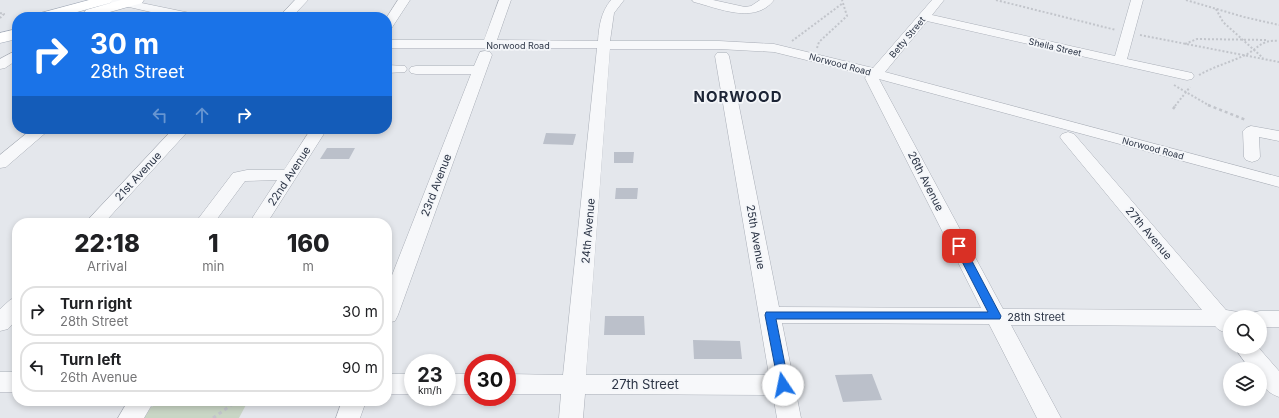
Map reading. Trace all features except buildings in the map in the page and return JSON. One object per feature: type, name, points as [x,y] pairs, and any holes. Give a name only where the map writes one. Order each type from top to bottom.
[{"type":"main road","points":[[61,12],[105,0]]},
{"type":"main road","points":[[91,12],[125,1]]},
{"type":"main road","points":[[0,28],[12,25]]},
{"type":"main road","points":[[0,38],[12,35]]},
{"type":"street","points":[[291,12],[302,0]]},
{"type":"street","points":[[392,18],[404,0]]},
{"type":"street","name":"23rd Avenue","points":[[392,302],[505,0]]},
{"type":"street","name":"24th Avenue","points":[[571,418],[604,45],[609,11],[618,0]]},
{"type":"street","points":[[698,0],[745,11],[755,9],[768,0]]},
{"type":"street","name":"Betty Street","points":[[876,73],[938,0]]},
{"type":"street","points":[[1120,61],[1137,0]]},
{"type":"street","points":[[125,1],[170,12]]},
{"type":"street","name":"Sheila Street","points":[[924,17],[1192,76]]},
{"type":"street","name":"Norwood Road","points":[[392,45],[484,56],[604,45],[757,46],[805,54],[1279,182]]},
{"type":"street","points":[[416,70],[484,56]]},
{"type":"street","name":"25th Avenue","points":[[722,56],[789,418]]},
{"type":"street","points":[[0,65],[12,57]]},
{"type":"street","name":"26th Avenue","points":[[876,73],[872,78],[1049,418]]},
{"type":"street","points":[[1252,157],[1251,131],[1279,136]]},
{"type":"street","points":[[0,163],[36,134]]},
{"type":"street","name":"21st Avenue","points":[[99,218],[177,134]]},
{"type":"street","name":"22nd Avenue","points":[[261,218],[317,134]]},
{"type":"street","name":"27th Avenue","points":[[1068,137],[1223,317]]},
{"type":"street","points":[[208,218],[238,179],[242,176],[290,175]]},
{"type":"street","points":[[0,323],[12,310]]},
{"type":"street","name":"28th Street","points":[[770,315],[996,316],[1223,322]]},
{"type":"street","points":[[1267,319],[1279,319]]},
{"type":"street","points":[[1251,354],[1279,386]]},
{"type":"street","points":[[0,382],[12,382]]},
{"type":"street","points":[[392,384],[404,384]]},
{"type":"street","name":"27th Street","points":[[516,384],[783,385]]},
{"type":"street","points":[[130,418],[138,406]]},
{"type":"street","points":[[348,418],[352,406]]},
{"type":"path","points":[[815,52],[819,42],[847,16],[842,0]]},
{"type":"path","points":[[1186,0],[1279,25]]},
{"type":"path","points":[[791,42],[816,25],[843,3]]},
{"type":"path","points":[[1216,9],[1223,22],[1241,40],[1264,59]]},
{"type":"path","points":[[0,13],[4,14],[0,18]]},
{"type":"path","points":[[1184,44],[1196,39],[1279,41]]},
{"type":"path","points":[[1173,108],[1193,84],[1192,76],[1244,56],[1261,43],[1271,40]]},
{"type":"path","points":[[1155,69],[1161,76],[1185,93],[1232,116],[1251,122]]},
{"type":"path","points":[[213,418],[230,406]]},
{"type":"green space","points":[[245,406],[239,418],[144,418],[151,407]]},
{"type":"district","name":"NORWOOD","points":[[738,96]]},
{"type":"route","points":[[783,385],[770,315],[996,316],[959,246]]}]
